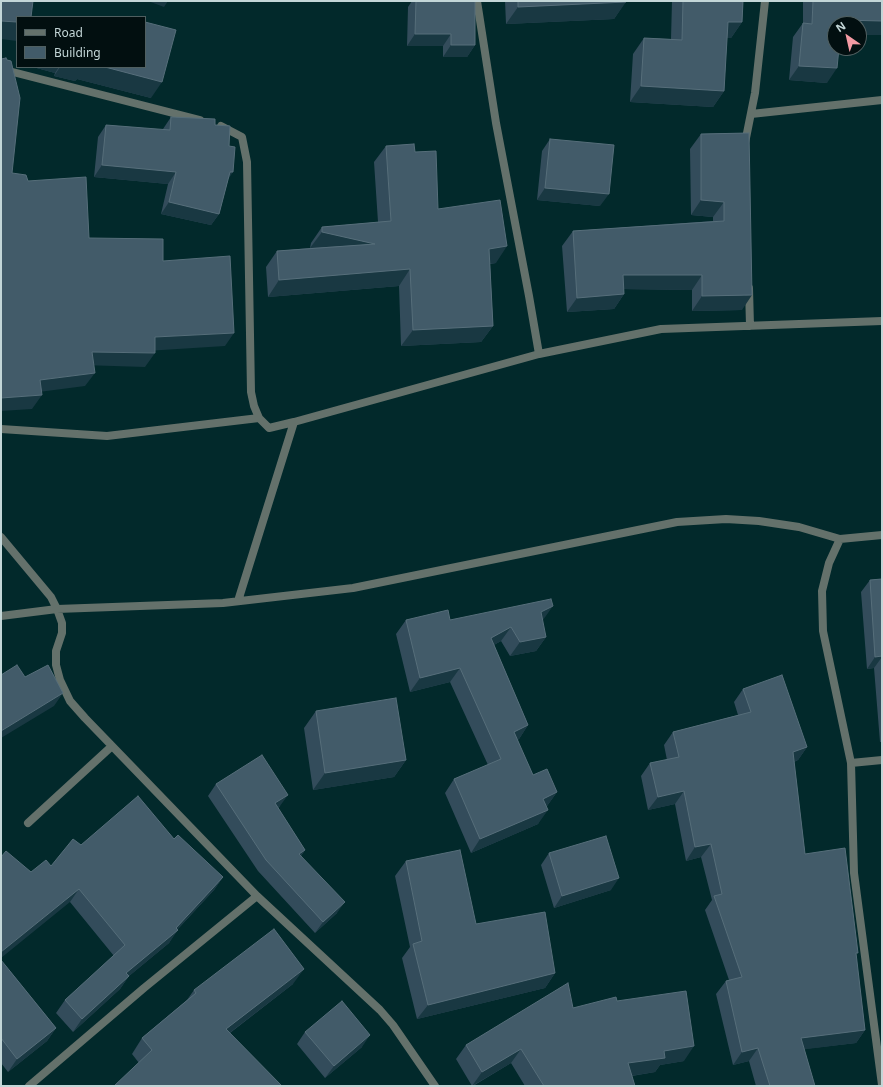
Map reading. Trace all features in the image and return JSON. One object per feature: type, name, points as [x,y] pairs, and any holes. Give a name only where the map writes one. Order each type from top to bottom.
[{"type":"street","points":[[477,1],[496,123],[530,296],[538,354]]},
{"type":"street","points":[[744,150],[755,92],[765,1]]},
{"type":"street","points":[[1,69],[222,126],[242,136],[247,162],[251,392],[254,406],[259,418],[269,428],[538,354],[661,329],[882,321]]},
{"type":"street","points":[[751,114],[882,100]]},
{"type":"street","points":[[749,279],[750,326]]},
{"type":"street","points":[[1,429],[106,436],[259,418]]},
{"type":"street","points":[[238,601],[294,422]]},
{"type":"street","points":[[1,616],[57,609],[223,603],[353,588],[677,522],[726,519],[759,521],[798,527],[840,539],[882,535]]},
{"type":"street","points":[[1,537],[51,597],[57,609],[62,623],[62,634],[56,651],[56,665],[60,680],[70,700],[85,718],[257,896],[380,1010],[393,1025],[435,1086]]},
{"type":"street","points":[[840,539],[829,562],[822,591],[823,631],[851,763],[854,873],[882,1085]]},
{"type":"street","points":[[28,823],[112,746]]},
{"type":"street","points":[[851,763],[882,760]]},
{"type":"street","points":[[30,1086],[144,988],[257,896]]},
{"type":"building","points":[[1,1],[33,1],[31,16],[16,16],[16,22],[1,21]]},
{"type":"building","points":[[416,1],[475,1],[475,45],[451,45],[451,34],[415,34]]},
{"type":"building","points":[[518,1],[626,1],[626,2],[518,7]]},
{"type":"building","points":[[683,1],[743,1],[742,22],[728,22],[724,91],[641,86],[644,38],[682,40]]},
{"type":"building","points":[[813,1],[882,1],[882,21],[867,21],[867,16],[827,16],[827,56],[838,56],[837,68],[799,66],[803,23],[812,24]]},
{"type":"building","points":[[146,22],[176,30],[162,82],[109,68],[146,68]]},
{"type":"building","points":[[6,58],[7,60],[11,61],[20,98],[12,173],[26,175],[28,181],[86,177],[89,238],[163,239],[163,261],[230,256],[234,333],[155,337],[155,353],[92,352],[95,373],[40,380],[42,395],[1,398],[1,59]]},
{"type":"building","points":[[171,117],[215,119],[215,125],[230,126],[229,146],[235,147],[233,172],[230,172],[219,214],[169,202],[176,172],[102,165],[106,125],[170,130]]},
{"type":"building","points":[[749,133],[752,295],[702,296],[702,275],[623,275],[624,294],[577,298],[573,231],[724,221],[724,202],[701,200],[701,134]]},
{"type":"building","points":[[550,139],[614,145],[609,194],[545,188]]},
{"type":"building","points":[[414,144],[415,152],[436,151],[438,209],[500,200],[507,246],[489,249],[493,326],[413,330],[410,269],[279,280],[277,251],[375,244],[322,232],[322,227],[391,221],[386,146]]},
{"type":"building","points":[[882,579],[882,656],[875,657],[870,580]]},
{"type":"building","points":[[551,599],[553,606],[541,612],[546,637],[520,642],[511,627],[491,638],[528,725],[514,732],[533,775],[547,769],[557,792],[543,799],[548,810],[480,839],[454,779],[501,759],[460,668],[420,678],[406,620],[448,610],[450,620]]},
{"type":"building","points":[[17,665],[25,677],[48,665],[63,693],[1,731],[1,675]]},
{"type":"building","points":[[782,675],[807,747],[793,752],[805,854],[845,848],[858,953],[856,953],[865,1030],[801,1038],[815,1086],[770,1086],[758,1048],[742,1052],[726,981],[742,977],[714,896],[722,894],[711,844],[695,847],[684,791],[658,797],[650,763],[679,757],[673,732],[751,712],[743,689]]},
{"type":"building","points":[[396,698],[406,760],[325,773],[316,711]]},
{"type":"building","points":[[262,755],[288,795],[275,803],[305,850],[299,854],[345,902],[323,922],[266,860],[216,784]]},
{"type":"building","points":[[138,796],[174,839],[178,835],[223,877],[176,928],[178,930],[126,973],[129,976],[82,1019],[65,1000],[125,945],[79,889],[1,952],[1,857],[6,851],[31,872],[46,860],[51,866],[73,839],[81,845]]},
{"type":"building","points":[[606,836],[619,878],[562,896],[549,853]]},
{"type":"building","points":[[460,850],[476,924],[545,912],[555,973],[428,1005],[413,944],[422,941],[406,861]]},
{"type":"building","points":[[274,929],[304,969],[226,1029],[282,1086],[114,1086],[152,1050],[142,1038],[196,993],[194,990]]},
{"type":"building","points":[[1,960],[56,1028],[17,1059],[1,1038]]},
{"type":"building","points":[[568,983],[573,1008],[616,997],[617,1001],[686,991],[694,1046],[664,1051],[665,1058],[628,1063],[635,1086],[544,1086],[521,1049],[482,1072],[466,1045]]},
{"type":"building","points":[[342,1001],[370,1035],[334,1066],[305,1032]]}]
